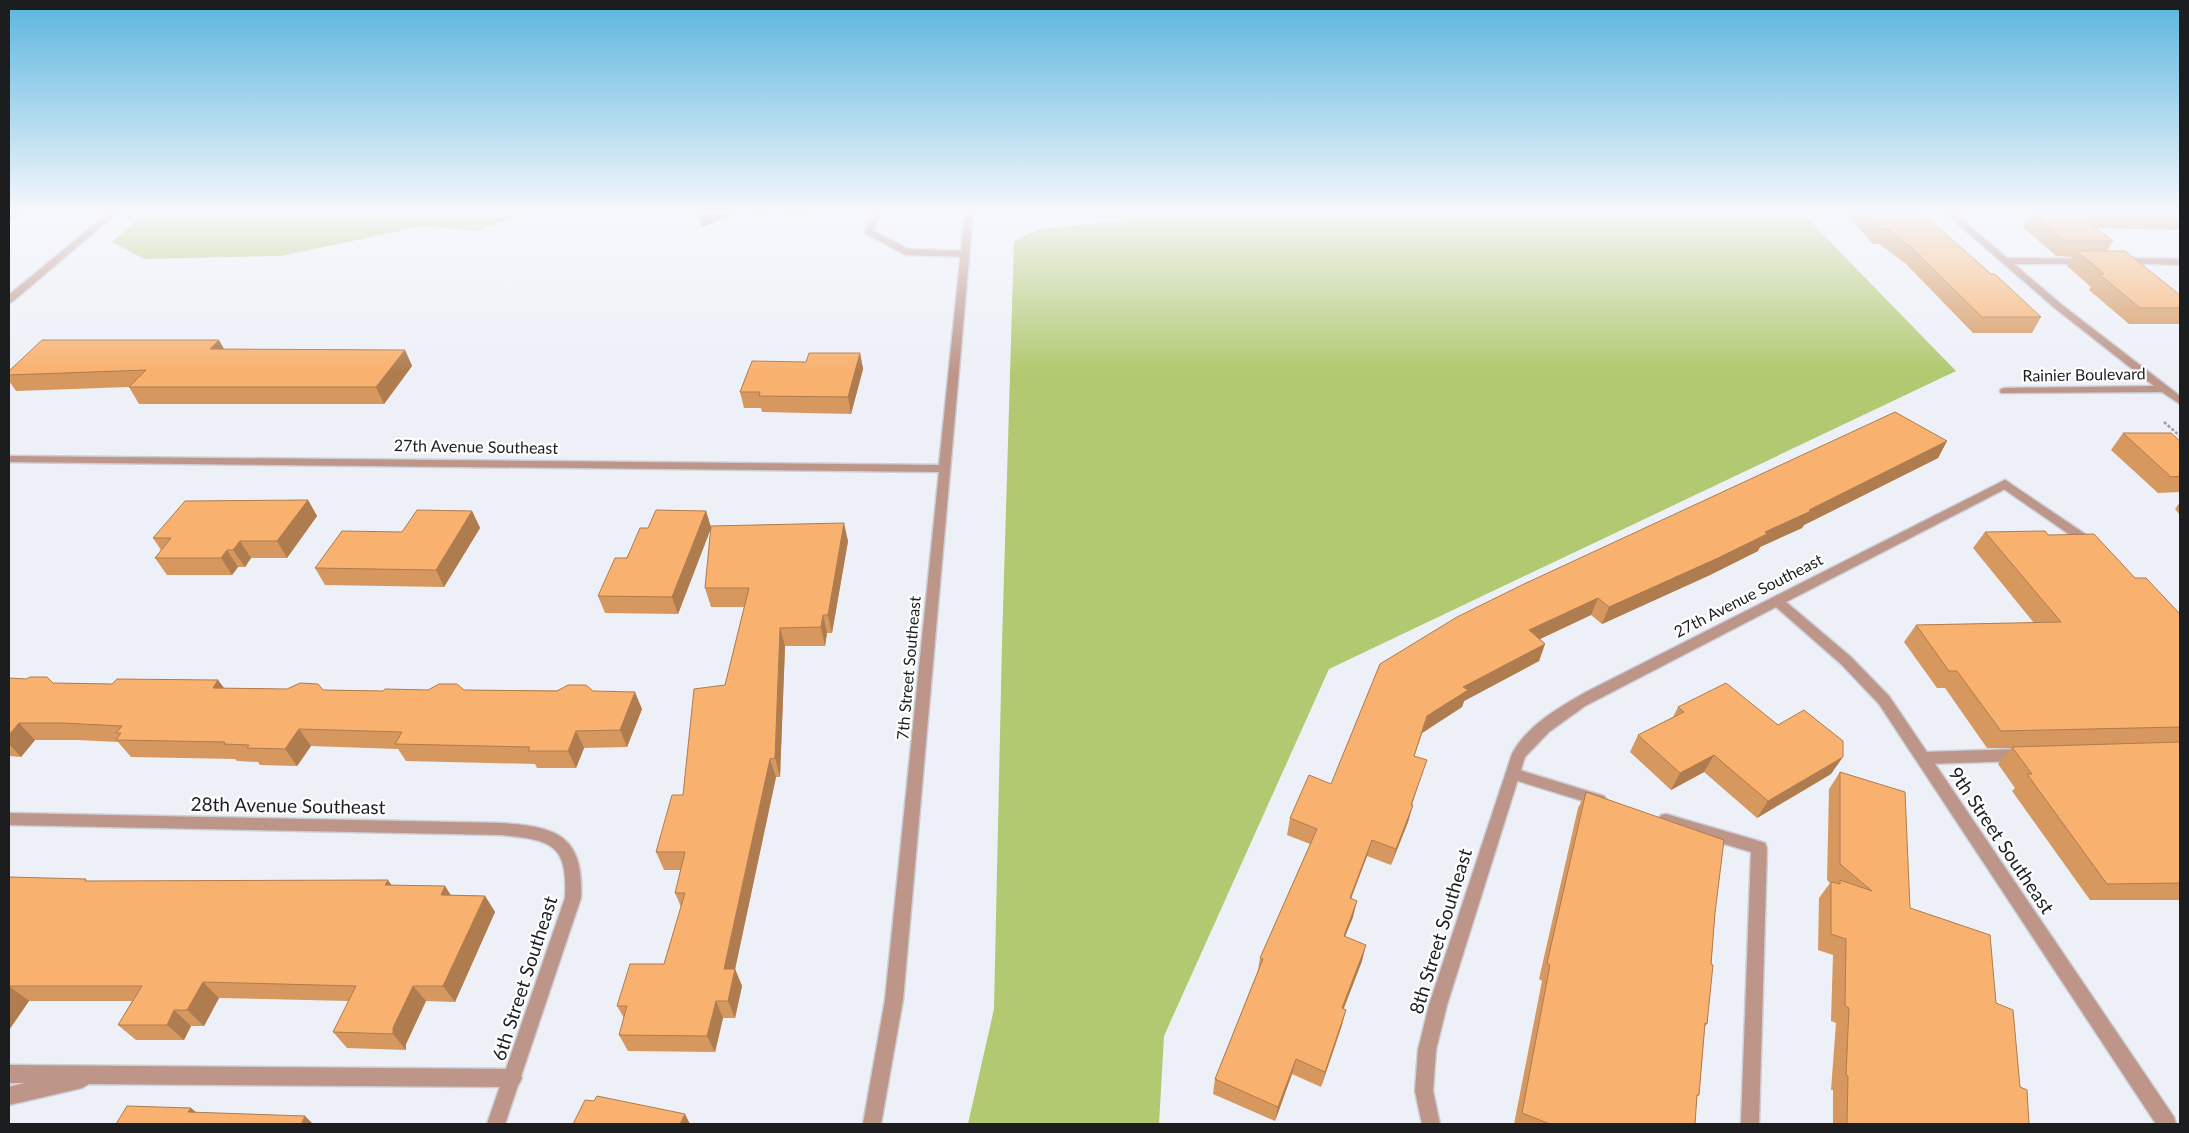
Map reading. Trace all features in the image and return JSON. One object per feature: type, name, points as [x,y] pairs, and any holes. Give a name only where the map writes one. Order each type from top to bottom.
[{"type":"street","points":[[9,300],[50,266]]},
{"type":"street","name":"7th Street Southeast","points":[[872,1124],[894,1000],[964,266]]},
{"type":"street","points":[[2011,266],[2059,307],[2180,401]]},
{"type":"street","name":"Rainier Boulevard","points":[[2005,392],[2164,389]]},
{"type":"street","name":"27th Avenue Southeast","points":[[9,459],[944,469]]},
{"type":"street","name":"27th Avenue Southeast","points":[[1519,754],[1537,732],[1559,714],[2005,484],[2100,550]]},
{"type":"street","name":"9th Street Southeast","points":[[1777,601],[1831,645],[1862,675],[1884,700],[2167,1124]]},
{"type":"street","name":"8th Street Southeast","points":[[1431,1124],[1424,1091],[1427,1050],[1438,1005],[1519,754]]},
{"type":"street","points":[[1924,758],[2036,755]]},
{"type":"street","points":[[1513,774],[1611,804]]},
{"type":"street","points":[[1648,815],[1758,848],[1750,1124]]},
{"type":"street","name":"28th Avenue Southeast","points":[[9,819],[501,829],[539,833],[562,845]]},
{"type":"street","name":"6th Street Southeast","points":[[496,1124],[573,898],[574,869],[571,857],[562,845]]},
{"type":"street","points":[[9,1074],[513,1078]]},
{"type":"street","points":[[9,1096],[102,1075]]},
{"type":"green space","points":[[1013,266],[1854,266],[1956,371],[1329,669],[1164,1036],[1159,1124],[968,1124],[994,1009]]},
{"type":"building","points":[[1930,266],[1982,266],[1991,274],[1995,274],[2041,317],[1982,317]]},
{"type":"building","points":[[2094,266],[2144,266],[2180,295],[2180,308],[2140,308],[2099,274],[2104,274]]},
{"type":"building","points":[[42,340],[219,340],[210,349],[405,350],[376,387],[129,387],[146,370],[9,375],[9,371]]},
{"type":"building","points":[[809,353],[860,353],[848,397],[759,396],[760,392],[740,392],[752,361],[806,362]]},
{"type":"building","points":[[1895,412],[1947,441],[1809,510],[1811,511],[1765,532],[1767,534],[1718,558],[1609,607],[1598,598],[1529,630],[1545,644],[1463,687],[1468,690],[1427,716],[1414,756],[1427,760],[1411,805],[1413,805],[1396,849],[1372,840],[1350,898],[1357,901],[1344,936],[1366,945],[1342,1008],[1346,1010],[1325,1072],[1296,1059],[1278,1107],[1215,1079],[1263,959],[1260,958],[1317,829],[1290,818],[1309,775],[1331,784],[1380,664],[1457,617],[1524,584]]},
{"type":"building","points":[[2123,433],[2171,433],[2180,441],[2180,476],[2171,477]]},
{"type":"building","points":[[308,500],[277,541],[240,541],[233,550],[227,550],[221,558],[155,558],[171,538],[153,538],[185,501]]},
{"type":"building","points":[[417,510],[472,511],[436,570],[315,568],[342,531],[402,532]]},
{"type":"building","points":[[656,510],[706,511],[672,597],[598,596],[615,558],[627,558],[640,528],[648,528]]},
{"type":"building","points":[[844,523],[828,615],[823,615],[821,627],[780,628],[775,758],[770,759],[724,969],[735,969],[728,1001],[716,1001],[707,1036],[619,1035],[627,1006],[617,1006],[630,964],[664,964],[685,893],[675,893],[685,852],[656,852],[672,795],[683,795],[694,689],[725,685],[749,588],[705,588],[711,526]]},
{"type":"building","points":[[2045,531],[2048,535],[2094,534],[2135,578],[2146,578],[2180,614],[2180,727],[2001,731],[1957,671],[1949,671],[1916,625],[2061,622],[1985,532]]},
{"type":"building","points":[[30,677],[47,677],[53,683],[112,684],[117,679],[218,680],[213,688],[287,689],[300,683],[318,684],[323,690],[383,691],[385,689],[428,690],[439,684],[457,684],[464,690],[557,691],[568,685],[586,685],[593,691],[635,692],[620,730],[576,731],[568,751],[528,751],[530,747],[395,744],[402,732],[299,729],[285,749],[247,748],[249,745],[224,744],[225,742],[116,740],[121,733],[116,733],[122,726],[19,723],[9,735],[9,678],[26,679]]},
{"type":"building","points":[[1726,683],[1778,725],[1804,710],[1843,741],[1843,757],[1768,801],[1714,755],[1680,773],[1638,735],[1684,712],[1678,707]]},
{"type":"building","points":[[2180,742],[2180,883],[2107,884],[2027,774],[2032,774],[2012,747]]},
{"type":"building","points":[[1840,772],[1905,792],[1910,908],[1990,935],[1996,1003],[2013,1010],[2020,1087],[2027,1090],[2029,1124],[1847,1124],[1848,1076],[1846,1075],[1849,1008],[1845,1006],[1846,939],[1831,934],[1831,882],[1840,884],[1840,880],[1872,891],[1840,864]]},
{"type":"building","points":[[1586,792],[1724,840],[1715,913],[1711,964],[1713,965],[1707,1024],[1705,1023],[1695,1124],[1550,1124],[1522,1113],[1550,965],[1547,963]]},
{"type":"building","points":[[9,877],[86,879],[85,881],[388,880],[385,885],[445,886],[441,895],[485,896],[443,986],[413,986],[393,1028],[393,1034],[333,1032],[356,986],[203,982],[187,1010],[174,1010],[167,1025],[118,1025],[142,986],[9,986]]},
{"type":"building","points":[[597,1096],[685,1114],[680,1124],[573,1124],[585,1100],[594,1101]]},
{"type":"building","points":[[127,1106],[191,1108],[188,1112],[305,1116],[301,1124],[116,1124]]}]
